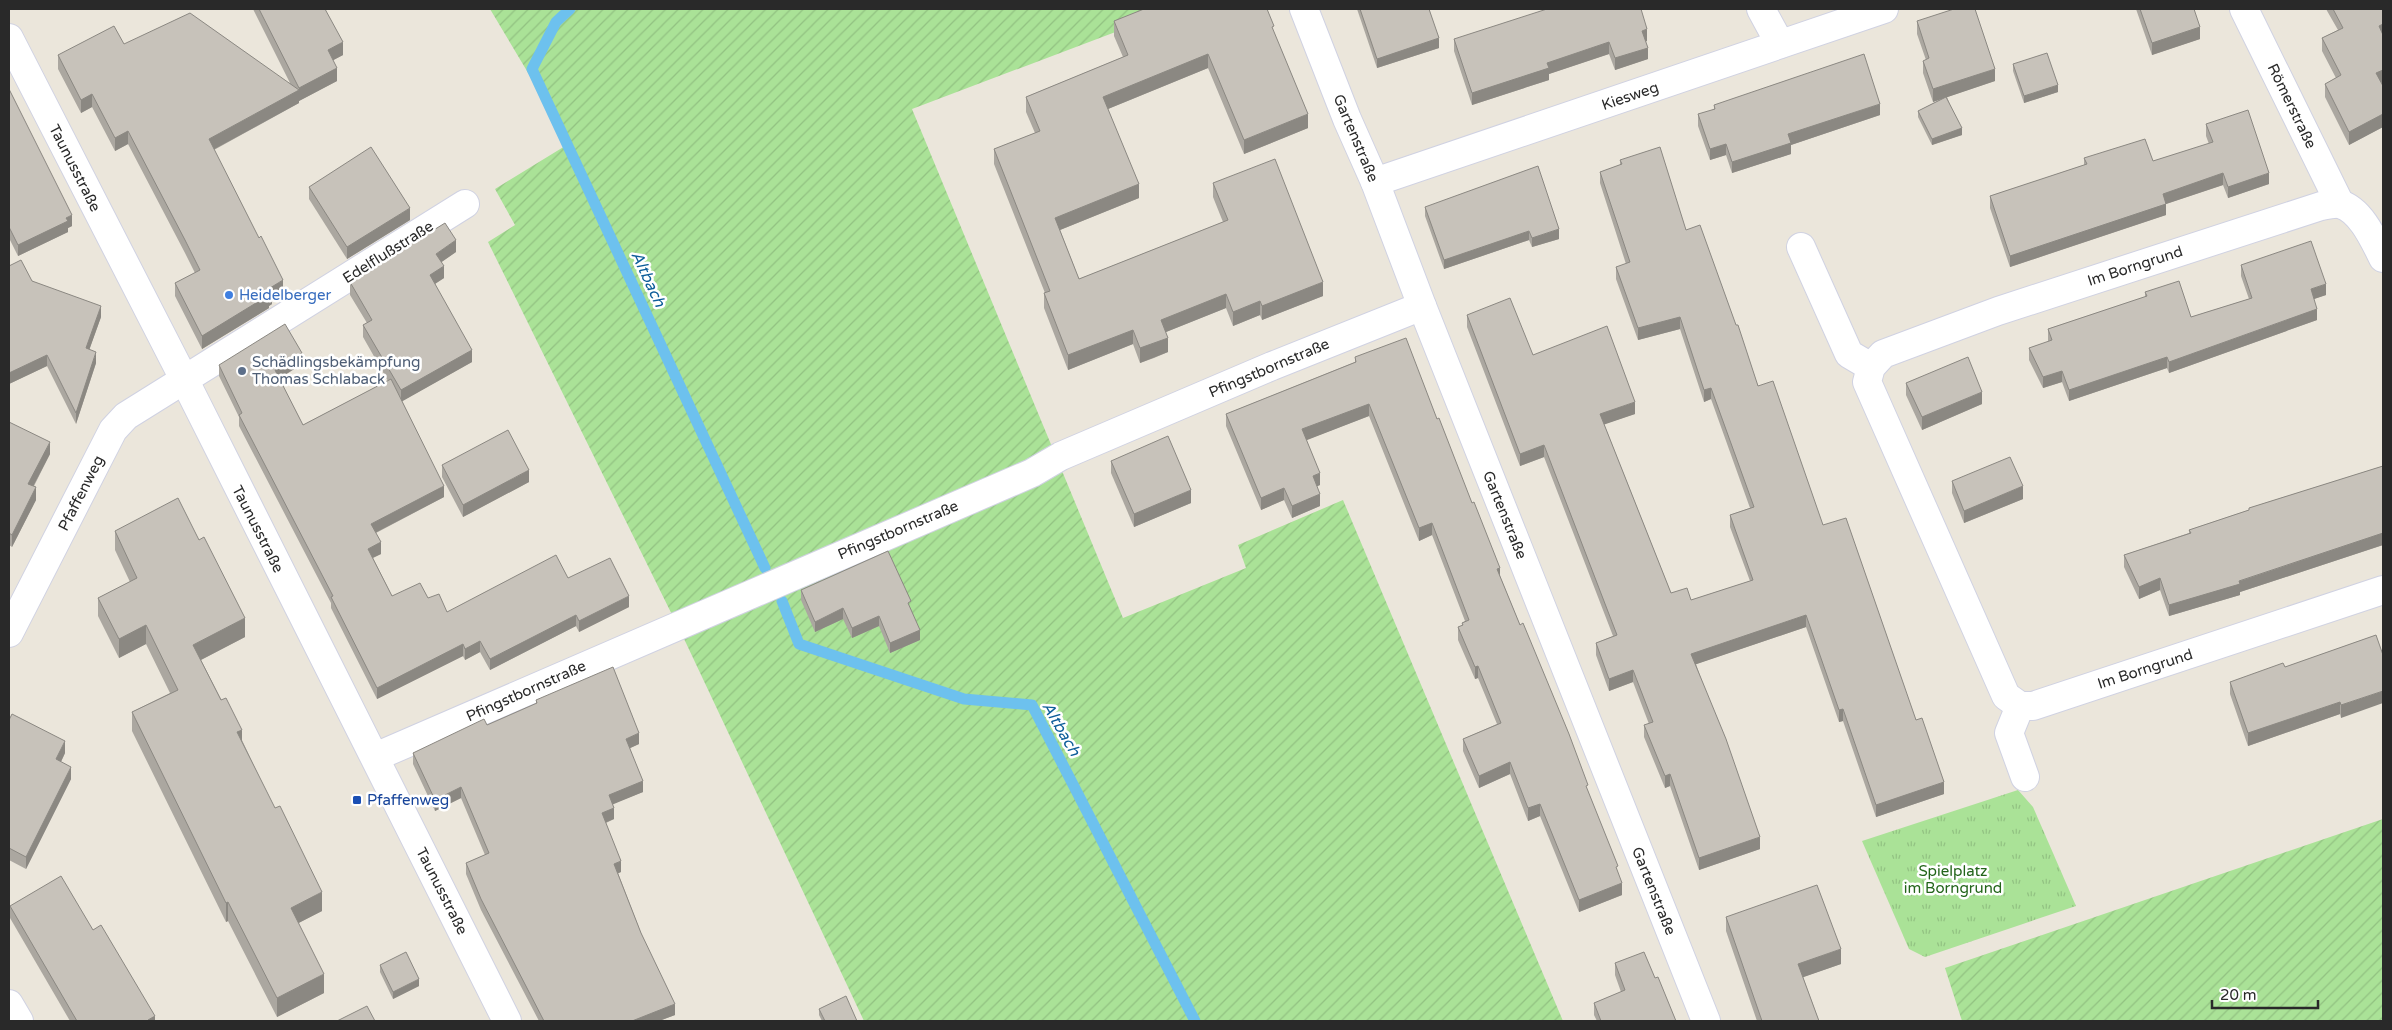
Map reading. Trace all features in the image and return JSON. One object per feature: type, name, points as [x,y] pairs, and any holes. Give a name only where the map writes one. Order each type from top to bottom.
[{"type":"street","name":"Gartenstraße","points":[[1304,9],[1347,119],[1375,182],[1422,306],[1706,1021]]},
{"type":"street","points":[[1761,9],[1780,44]]},
{"type":"street","name":"Kiesweg","points":[[1375,182],[1884,9]]},
{"type":"street","name":"Römerstraße","points":[[2244,9],[2340,204]]},
{"type":"street","name":"Taunusstraße","points":[[9,38],[375,757],[507,1021]]},
{"type":"street","name":"Edelflußstraße","points":[[184,381],[465,204]]},
{"type":"street","points":[[2340,204],[2357,215],[2370,231],[2383,258]]},
{"type":"street","name":"Im Borngrund","points":[[1871,367],[1883,354],[1998,311],[2321,206],[2340,204]]},
{"type":"street","points":[[1801,247],[1849,354],[1871,367],[1867,382],[2006,696],[2020,706],[2009,733],[2025,777]]},
{"type":"street","name":"Pfingstbornstraße","points":[[375,757],[1032,473],[1062,456],[1272,366],[1422,306]]},
{"type":"street","name":"Pfaffenweg","points":[[12,616],[113,430],[126,416],[184,381]]},
{"type":"street","name":"Im Borngrund","points":[[2020,706],[2033,706],[2383,590]]},
{"type":"street","points":[[9,1004],[19,1021]]},
{"type":"green space","points":[[490,9],[1151,9],[1155,17],[912,109],[1123,618],[1246,568],[1238,545],[1343,500],[1563,1021],[864,1021],[686,643],[488,242],[515,225],[495,189],[570,143]]},
{"type":"green space","name":"Spielplatz im Borngrund","points":[[2018,790],[2033,807],[2076,906],[1925,957],[1909,949],[1862,841]]},
{"type":"green space","points":[[2383,819],[2383,1021],[1962,1021],[1945,968]]},
{"type":"building","points":[[259,9],[325,9],[343,42],[328,50],[337,68],[299,88]]},
{"type":"building","points":[[1144,9],[1267,9],[1274,26],[1272,27],[1308,114],[1244,140],[1208,54],[1103,97],[1139,184],[1055,218],[1079,279],[1228,220],[1213,183],[1275,159],[1323,282],[1262,306],[1260,301],[1233,312],[1226,294],[1161,320],[1168,338],[1140,348],[1133,330],[1068,355],[1044,293],[1050,291],[994,149],[1040,131],[1026,97],[1128,55],[1114,21]]},
{"type":"building","points":[[1360,9],[1429,9],[1439,38],[1377,59]]},
{"type":"building","points":[[1547,9],[1641,9],[1647,29],[1642,31],[1648,48],[1615,58],[1609,42],[1547,63],[1549,68],[1472,93],[1454,39]]},
{"type":"building","points":[[1954,9],[1975,9],[1995,69],[1933,89],[1923,61],[1929,58],[1917,21]]},
{"type":"building","points":[[2140,9],[2194,9],[2200,27],[2152,43]]},
{"type":"building","points":[[2333,9],[2383,9],[2383,24],[2379,26],[2383,35],[2383,70],[2376,73],[2383,86],[2383,114],[2349,132],[2325,84],[2341,75],[2322,38],[2343,28]]},
{"type":"building","points":[[190,13],[299,90],[209,139],[259,238],[261,236],[283,280],[270,288],[272,291],[268,293],[269,295],[202,336],[175,283],[200,270],[185,240],[128,131],[115,138],[92,94],[81,100],[58,55],[114,26],[124,44]]},
{"type":"building","points":[[2047,53],[2058,85],[2024,96],[2013,64]]},
{"type":"building","points":[[1864,54],[1880,104],[1788,134],[1791,143],[1732,162],[1726,144],[1710,149],[1698,114],[1715,109],[1714,105]]},
{"type":"building","points":[[9,89],[72,215],[66,218],[68,221],[18,245],[9,227]]},
{"type":"building","points":[[1946,97],[1962,128],[1932,139],[1918,111]]},
{"type":"building","points":[[2248,110],[2269,173],[2228,187],[2223,173],[2163,194],[2166,204],[2010,256],[1990,196],[2087,164],[2084,158],[2145,139],[2153,161],[2213,142],[2206,124]]},
{"type":"building","points":[[371,147],[410,208],[347,247],[309,187]]},
{"type":"building","points":[[1660,147],[1686,230],[1700,225],[1736,325],[1738,325],[1758,386],[1773,381],[1823,525],[1846,518],[1916,720],[1922,718],[1944,782],[1876,805],[1843,709],[1839,710],[1806,615],[1691,654],[1726,739],[1760,837],[1699,858],[1670,774],[1665,776],[1644,725],[1653,722],[1633,670],[1609,679],[1596,643],[1617,635],[1544,445],[1520,454],[1467,315],[1510,298],[1533,355],[1607,326],[1635,402],[1600,414],[1671,593],[1687,588],[1691,600],[1753,580],[1730,515],[1754,507],[1711,388],[1704,390],[1680,317],[1638,328],[1616,267],[1630,262],[1600,172],[1622,164],[1620,160]]},
{"type":"building","points":[[1538,166],[1559,229],[1532,238],[1529,231],[1444,260],[1425,207]]},
{"type":"building","points":[[445,223],[456,240],[436,254],[444,266],[430,275],[472,350],[401,390],[363,325],[372,320],[350,282]]},
{"type":"building","points":[[2311,241],[2326,284],[2311,289],[2317,309],[2169,362],[2167,357],[2069,390],[2062,371],[2043,377],[2029,348],[2052,340],[2048,329],[2147,296],[2145,292],[2179,281],[2191,317],[2252,298],[2241,265]]},
{"type":"building","points":[[21,260],[32,281],[101,306],[86,348],[96,352],[76,413],[47,355],[9,373],[9,266]]},
{"type":"building","points":[[285,324],[302,353],[275,370],[303,425],[391,379],[444,486],[371,524],[381,542],[368,549],[392,596],[420,583],[428,598],[439,594],[447,612],[556,555],[568,578],[610,558],[629,596],[579,621],[576,615],[490,659],[480,641],[465,649],[463,644],[377,688],[331,597],[333,596],[239,415],[242,413],[219,365]]},
{"type":"building","points":[[1406,338],[1437,419],[1439,418],[1472,503],[1474,502],[1500,568],[1497,569],[1520,625],[1523,623],[1569,734],[1588,785],[1586,786],[1618,866],[1616,867],[1622,883],[1579,900],[1540,804],[1528,808],[1510,762],[1479,776],[1463,739],[1501,723],[1478,666],[1475,667],[1458,627],[1469,620],[1432,523],[1419,528],[1369,404],[1302,429],[1320,473],[1313,476],[1320,494],[1292,506],[1284,488],[1261,498],[1226,414],[1356,362],[1355,357]]},
{"type":"building","points":[[1968,357],[1982,392],[1922,417],[1906,383]]},
{"type":"building","points":[[9,422],[50,442],[28,484],[36,487],[12,535],[9,533]]},
{"type":"building","points":[[508,430],[529,470],[463,505],[442,465]]},
{"type":"building","points":[[1168,436],[1191,490],[1134,514],[1111,461]]},
{"type":"building","points":[[2010,457],[2023,486],[1964,511],[1952,481]]},
{"type":"building","points":[[2383,466],[2383,533],[2239,581],[2240,584],[2169,605],[2160,578],[2139,587],[2124,555],[2191,533],[2189,530],[2249,510],[2249,508]]},
{"type":"building","points":[[178,498],[199,540],[204,537],[245,618],[193,645],[221,700],[226,698],[242,730],[237,732],[275,808],[280,806],[322,892],[291,908],[324,974],[277,998],[228,902],[226,903],[132,712],[178,690],[146,625],[119,639],[98,598],[137,578],[115,531]]},
{"type":"building","points":[[888,551],[911,601],[908,603],[920,630],[890,643],[879,616],[852,628],[843,608],[815,622],[801,590]]},
{"type":"building","points":[[2376,635],[2383,655],[2383,691],[2341,705],[2340,702],[2248,733],[2230,682],[2283,663],[2285,667]]},
{"type":"building","points":[[613,667],[639,733],[626,739],[643,781],[609,795],[614,808],[602,813],[621,861],[614,864],[641,933],[675,1004],[632,1021],[544,1021],[481,899],[466,863],[489,853],[461,787],[435,800],[413,753],[484,719],[487,725],[537,703],[536,700]]},
{"type":"building","points":[[12,714],[65,741],[56,759],[71,767],[26,857],[9,848],[9,720]]},
{"type":"building","points":[[61,876],[93,930],[101,925],[155,1016],[148,1021],[77,1021],[10,906]]},
{"type":"building","points":[[1817,885],[1841,949],[1798,964],[1819,1021],[1762,1021],[1726,917]]},
{"type":"building","points":[[406,952],[419,979],[393,992],[380,965]]},
{"type":"building","points":[[1644,952],[1655,978],[1658,977],[1676,1021],[1601,1021],[1594,1003],[1625,990],[1615,963]]},
{"type":"building","points":[[846,996],[857,1021],[825,1021],[819,1009]]},
{"type":"building","points":[[367,1006],[375,1021],[337,1021]]},
{"type":"waterway","name":"Altbach","points":[[570,9],[556,22],[532,69],[765,568]]},
{"type":"waterway","name":"Altbach","points":[[782,601],[799,644],[964,699],[1032,705],[1195,1021]]},
{"type":"place","name":"Heidelberger","points":[[229,295]]},
{"type":"place","name":"Schädlingsbekämpfung Thomas Schlaback","points":[[242,371]]},
{"type":"place","name":"Pfaffenweg","points":[[357,800]]}]
